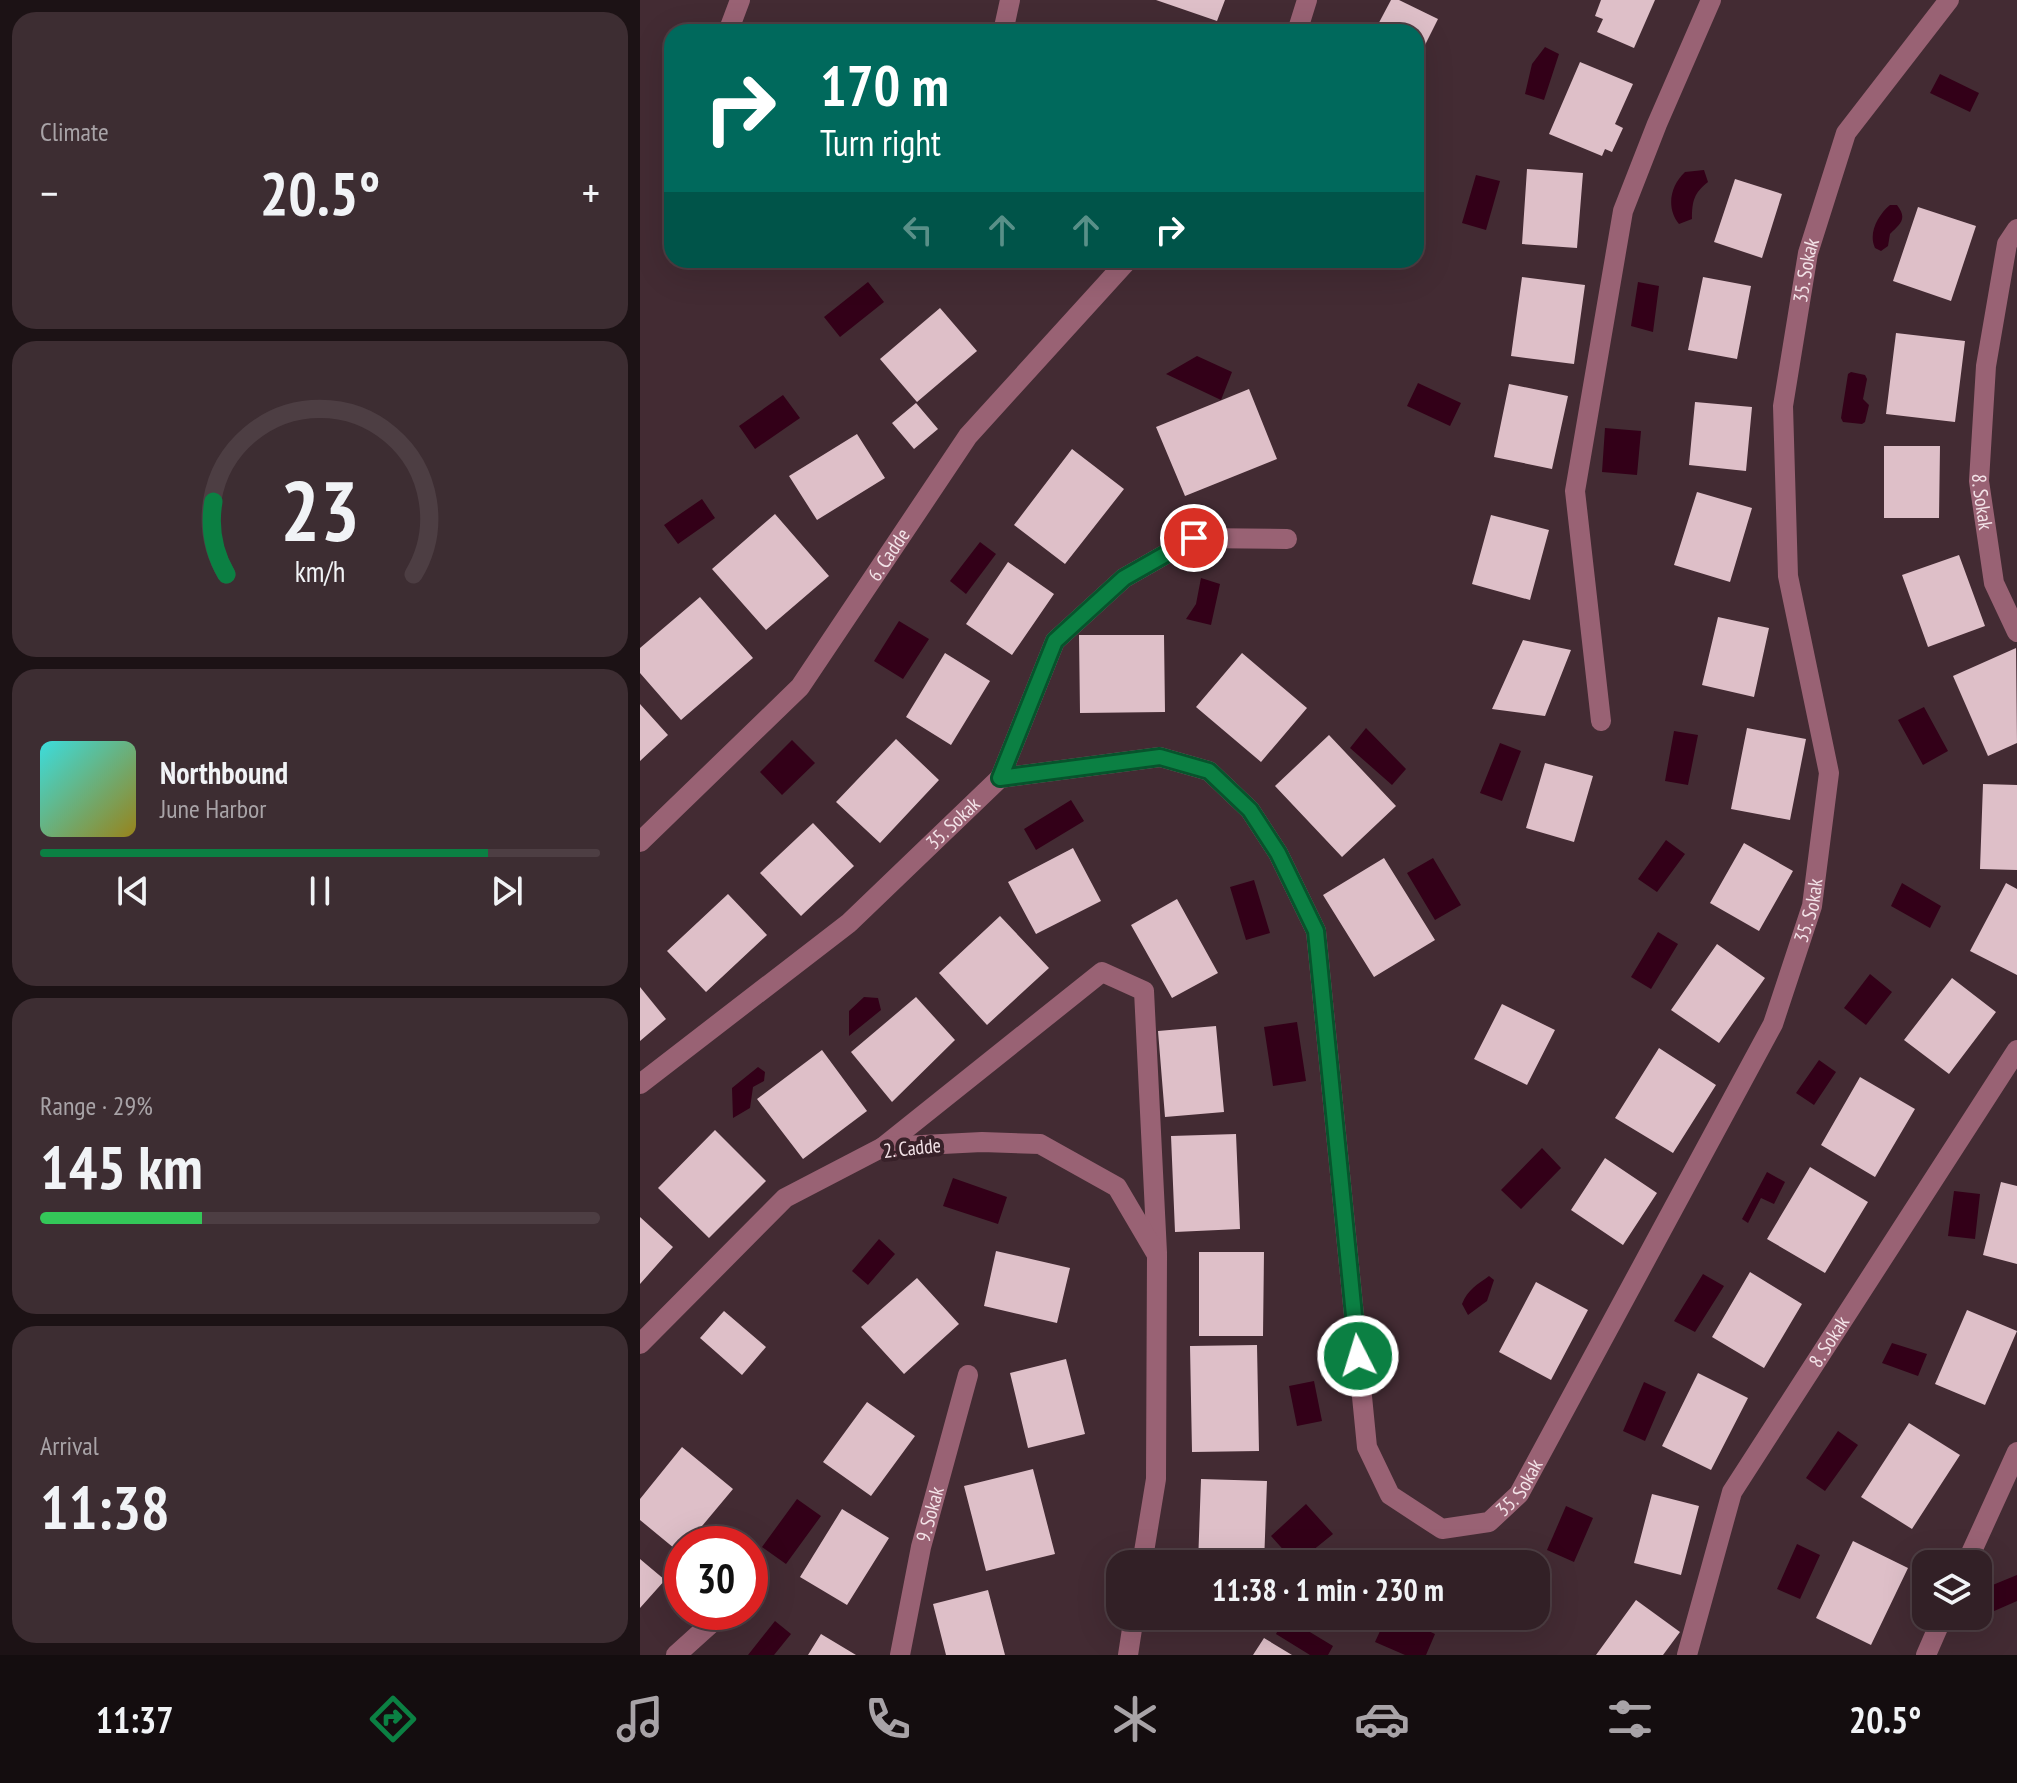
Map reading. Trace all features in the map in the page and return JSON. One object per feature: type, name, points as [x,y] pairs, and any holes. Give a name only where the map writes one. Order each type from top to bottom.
[{"type":"street","points":[[731,24],[740,0]]},
{"type":"street","points":[[1005,24],[1010,0]]},
{"type":"street","points":[[1300,24],[1307,0]]},
{"type":"street","points":[[1601,721],[1575,491],[1623,211],[1711,0]]},
{"type":"street","name":"35. Sokak","points":[[640,1084],[849,923],[1000,778],[1160,757],[1209,771],[1250,810],[1278,853],[1316,931],[1367,1447],[1390,1495],[1442,1529],[1489,1522],[1519,1494],[1773,1024],[1812,906],[1829,773],[1788,576],[1783,406],[1808,253],[1846,133],[1949,0]]},
{"type":"street","name":"8. Sokak","points":[[2017,229],[2007,244],[1986,366],[1979,481],[1994,583],[2017,632]]},
{"type":"street","name":"6. Cadde","points":[[640,842],[800,687],[968,436],[1121,268]]},
{"type":"street","points":[[1000,778],[1055,641],[1124,578],[1194,538],[1287,539]]},
{"type":"street","points":[[883,1147],[1102,972],[1144,991],[1157,1255],[1156,1479],[1144,1550]]},
{"type":"street","name":"8. Sokak","points":[[1687,1655],[1732,1492],[2017,1050]]},
{"type":"street","name":"2. Cadde","points":[[640,1344],[785,1198],[883,1147],[982,1142],[1040,1144],[1117,1187],[1157,1255]]},
{"type":"street","name":"9. Sokak","points":[[900,1655],[921,1547],[968,1375]]},
{"type":"street","points":[[1972,1550],[2017,1452]]},
{"type":"street","points":[[676,1655],[704,1630]]},
{"type":"street","points":[[1128,1655],[1132,1630]]},
{"type":"street","points":[[1926,1655],[1937,1630]]},
{"type":"shaded area","points":[[1545,47],[1559,54],[1544,100],[1525,94],[1532,64]]},
{"type":"shaded area","points":[[1940,74],[1979,93],[1970,112],[1930,93]]},
{"type":"shaded area","points":[[1704,170],[1708,182],[1695,198],[1692,219],[1679,224],[1672,211],[1673,190],[1685,172]]},
{"type":"shaded area","points":[[1476,175],[1500,181],[1486,230],[1462,223]]},
{"type":"shaded area","points":[[1890,205],[1897,205],[1902,218],[1890,234],[1888,246],[1881,251],[1875,248],[1873,242],[1874,230],[1878,219]]},
{"type":"shaded area","points":[[868,282],[884,302],[840,337],[824,317]]},
{"type":"shaded area","points":[[1638,282],[1659,286],[1653,332],[1631,326]]},
{"type":"shaded area","points":[[1197,356],[1232,372],[1221,400],[1166,374]]},
{"type":"shaded area","points":[[1848,374],[1865,375],[1867,379],[1863,399],[1869,405],[1862,424],[1843,422],[1841,418]]},
{"type":"shaded area","points":[[1418,383],[1461,403],[1450,426],[1407,406]]},
{"type":"shaded area","points":[[783,395],[800,418],[755,449],[739,426]]},
{"type":"shaded area","points":[[1605,428],[1641,431],[1637,475],[1602,472]]},
{"type":"shaded area","points":[[702,499],[715,518],[678,544],[664,525]]},
{"type":"shaded area","points":[[980,542],[996,554],[966,594],[950,581]]},
{"type":"shaded area","points":[[1201,578],[1220,584],[1211,625],[1186,619],[1196,604]]},
{"type":"shaded area","points":[[899,621],[929,639],[903,679],[874,661]]},
{"type":"shaded area","points":[[1924,707],[1948,751],[1923,765],[1898,720]]},
{"type":"shaded area","points":[[1366,728],[1406,769],[1392,785],[1350,748]]},
{"type":"shaded area","points":[[1674,731],[1698,735],[1688,785],[1665,781]]},
{"type":"shaded area","points":[[792,740],[815,763],[782,795],[760,772]]},
{"type":"shaded area","points":[[1500,743],[1521,751],[1502,801],[1480,793]]},
{"type":"shaded area","points":[[1071,800],[1084,821],[1036,850],[1024,829]]},
{"type":"shaded area","points":[[1666,840],[1685,854],[1657,892],[1638,879]]},
{"type":"shaded area","points":[[1433,858],[1461,905],[1435,920],[1407,873]]},
{"type":"shaded area","points":[[1254,880],[1270,933],[1246,940],[1230,887]]},
{"type":"shaded area","points":[[1902,883],[1941,906],[1930,928],[1891,906]]},
{"type":"shaded area","points":[[1658,932],[1678,944],[1651,989],[1631,977]]},
{"type":"shaded area","points":[[1870,974],[1892,992],[1866,1025],[1844,1008]]},
{"type":"shaded area","points":[[864,997],[878,998],[881,1010],[849,1036],[849,1011]]},
{"type":"shaded area","points":[[1297,1022],[1306,1081],[1273,1086],[1264,1027]]},
{"type":"shaded area","points":[[1819,1060],[1836,1072],[1814,1105],[1796,1093]]},
{"type":"shaded area","points":[[758,1067],[765,1072],[764,1081],[753,1087],[750,1108],[733,1118],[732,1088]]},
{"type":"shaded area","points":[[1542,1148],[1561,1168],[1521,1209],[1501,1190]]},
{"type":"shaded area","points":[[1767,1172],[1785,1182],[1774,1204],[1761,1198],[1748,1223],[1742,1219]]},
{"type":"shaded area","points":[[953,1178],[1007,1197],[998,1224],[943,1206]]},
{"type":"shaded area","points":[[1954,1191],[1980,1194],[1975,1239],[1948,1236]]},
{"type":"shaded area","points":[[879,1239],[895,1254],[868,1285],[852,1271]]},
{"type":"shaded area","points":[[1703,1274],[1724,1286],[1695,1332],[1674,1321]]},
{"type":"shaded area","points":[[1489,1276],[1494,1280],[1487,1301],[1468,1315],[1462,1304],[1464,1299]]},
{"type":"shaded area","points":[[1892,1343],[1927,1354],[1918,1376],[1882,1363]]},
{"type":"shaded area","points":[[1314,1381],[1322,1421],[1297,1426],[1289,1386]]},
{"type":"shaded area","points":[[1644,1382],[1666,1392],[1645,1441],[1623,1431]]},
{"type":"shaded area","points":[[1838,1431],[1858,1445],[1825,1491],[1806,1478]]},
{"type":"shaded area","points":[[797,1499],[821,1516],[786,1564],[768,1551],[768,1539]]},
{"type":"shaded area","points":[[1306,1504],[1333,1534],[1313,1550],[1284,1550],[1271,1536]]},
{"type":"shaded area","points":[[1566,1506],[1593,1518],[1574,1562],[1547,1550]]},
{"type":"shaded area","points":[[1797,1544],[1820,1555],[1800,1599],[1777,1589]]},
{"type":"shaded area","points":[[2017,1575],[2017,1601],[1992,1612],[1992,1585]]},
{"type":"shaded area","points":[[775,1621],[791,1634],[774,1655],[748,1655],[768,1630]]},
{"type":"shaded area","points":[[1278,1630],[1307,1630],[1333,1646],[1328,1655],[1310,1655],[1276,1634]]},
{"type":"shaded area","points":[[1381,1630],[1426,1630],[1435,1634],[1426,1655],[1405,1655],[1375,1642]]},
{"type":"building","points":[[1156,0],[1225,0],[1217,21]]},
{"type":"building","points":[[1391,0],[1399,0],[1438,19],[1424,47],[1424,24],[1378,24]]},
{"type":"building","points":[[1601,0],[1655,0],[1634,48],[1597,32],[1603,19],[1595,16]]},
{"type":"building","points":[[1580,62],[1633,84],[1615,124],[1623,128],[1612,152],[1605,149],[1602,156],[1549,134]]},
{"type":"building","points":[[1527,169],[1583,173],[1577,248],[1522,244]]},
{"type":"building","points":[[1735,179],[1782,194],[1762,258],[1714,242]]},
{"type":"building","points":[[1918,207],[1976,226],[1951,301],[1893,281]]},
{"type":"building","points":[[1522,277],[1585,285],[1574,364],[1511,356]]},
{"type":"building","points":[[1703,277],[1751,286],[1737,359],[1688,350]]},
{"type":"building","points":[[940,308],[977,351],[917,402],[880,359]]},
{"type":"building","points":[[1896,333],[1965,341],[1955,422],[1886,414]]},
{"type":"building","points":[[1509,384],[1568,396],[1552,469],[1494,457]]},
{"type":"building","points":[[1249,389],[1277,459],[1185,496],[1156,427]]},
{"type":"building","points":[[1695,402],[1752,407],[1746,471],[1689,465]]},
{"type":"building","points":[[916,403],[938,429],[914,449],[892,423]]},
{"type":"building","points":[[857,434],[885,478],[817,520],[789,476]]},
{"type":"building","points":[[1884,446],[1940,446],[1939,518],[1884,518]]},
{"type":"building","points":[[1072,449],[1124,489],[1065,564],[1014,525]]},
{"type":"building","points":[[1697,492],[1752,508],[1730,582],[1674,565]]},
{"type":"building","points":[[775,514],[829,576],[766,630],[712,569]]},
{"type":"building","points":[[1491,515],[1549,530],[1530,600],[1472,584]]},
{"type":"building","points":[[1959,555],[1985,626],[1928,647],[1902,575]]},
{"type":"building","points":[[1008,562],[1054,594],[1012,655],[966,624]]},
{"type":"building","points":[[700,597],[753,658],[681,720],[640,673],[640,648]]},
{"type":"building","points":[[1718,617],[1769,628],[1754,697],[1702,685]]},
{"type":"building","points":[[1079,635],[1164,635],[1165,712],[1080,713]]},
{"type":"building","points":[[1523,640],[1571,650],[1545,716],[1492,709]]},
{"type":"building","points":[[2016,648],[2017,743],[1988,756],[1953,676]]},
{"type":"building","points":[[945,653],[990,681],[951,745],[906,717]]},
{"type":"building","points":[[1242,653],[1307,708],[1261,762],[1196,707]]},
{"type":"building","points":[[640,704],[668,735],[640,761]]},
{"type":"building","points":[[1747,728],[1806,739],[1790,820],[1731,809]]},
{"type":"building","points":[[1329,735],[1396,806],[1342,857],[1275,786]]},
{"type":"building","points":[[896,739],[939,780],[880,843],[836,802]]},
{"type":"building","points":[[1545,763],[1593,776],[1574,842],[1526,828]]},
{"type":"building","points":[[1983,784],[2017,785],[2017,870],[1980,869]]},
{"type":"building","points":[[813,823],[854,866],[801,916],[760,873]]},
{"type":"building","points":[[1744,843],[1793,871],[1759,931],[1710,903]]},
{"type":"building","points":[[1073,848],[1101,901],[1036,934],[1008,882]]},
{"type":"building","points":[[1384,858],[1435,940],[1374,977],[1323,895]]},
{"type":"building","points":[[2006,883],[2017,889],[2017,975],[1970,951]]},
{"type":"building","points":[[728,894],[767,935],[706,992],[667,951]]},
{"type":"building","points":[[1177,899],[1218,973],[1172,998],[1131,925]]},
{"type":"building","points":[[1000,916],[1049,968],[987,1025],[939,973]]},
{"type":"building","points":[[1717,944],[1765,978],[1719,1043],[1671,1010]]},
{"type":"building","points":[[1952,978],[1996,1012],[1949,1074],[1904,1040]]},
{"type":"building","points":[[640,987],[666,1019],[640,1041]]},
{"type":"building","points":[[916,997],[955,1040],[892,1102],[851,1052]]},
{"type":"building","points":[[1502,1004],[1555,1030],[1527,1085],[1474,1059]]},
{"type":"building","points":[[1216,1026],[1224,1112],[1165,1117],[1158,1031]]},
{"type":"building","points":[[1659,1048],[1716,1085],[1673,1153],[1615,1118]]},
{"type":"building","points":[[822,1050],[867,1111],[803,1159],[757,1099]]},
{"type":"building","points":[[1860,1077],[1915,1109],[1875,1177],[1821,1145]]},
{"type":"building","points":[[715,1130],[766,1181],[709,1238],[658,1188]]},
{"type":"building","points":[[1236,1134],[1240,1229],[1175,1232],[1171,1136]]},
{"type":"building","points":[[1605,1158],[1657,1193],[1623,1245],[1571,1210]]},
{"type":"building","points":[[1810,1167],[1868,1202],[1825,1273],[1767,1239]]},
{"type":"building","points":[[2001,1182],[2017,1186],[2017,1264],[1983,1255]]},
{"type":"building","points":[[640,1217],[673,1247],[640,1284]]},
{"type":"building","points":[[996,1251],[1070,1268],[1057,1323],[984,1306]]},
{"type":"building","points":[[1199,1252],[1264,1252],[1263,1336],[1199,1336]]},
{"type":"building","points":[[1750,1272],[1802,1304],[1764,1368],[1712,1337]]},
{"type":"building","points":[[917,1278],[959,1324],[904,1374],[861,1327]]},
{"type":"building","points":[[1536,1282],[1588,1310],[1551,1380],[1499,1352]]},
{"type":"building","points":[[1967,1310],[2017,1331],[1985,1405],[1935,1384]]},
{"type":"building","points":[[724,1311],[766,1347],[742,1375],[700,1338]]},
{"type":"building","points":[[1257,1345],[1259,1451],[1192,1452],[1190,1346]]},
{"type":"building","points":[[1066,1359],[1085,1434],[1028,1448],[1010,1373]]},
{"type":"building","points":[[1698,1373],[1748,1398],[1711,1470],[1662,1446]]},
{"type":"building","points":[[867,1402],[915,1436],[871,1496],[823,1462]]},
{"type":"building","points":[[1909,1423],[1960,1455],[1912,1529],[1861,1497]]},
{"type":"building","points":[[682,1447],[733,1489],[702,1526],[664,1526],[664,1540],[640,1520],[640,1499]]},
{"type":"building","points":[[1033,1469],[1055,1554],[986,1571],[964,1486]]},
{"type":"building","points":[[1201,1479],[1267,1481],[1265,1550],[1198,1550]]},
{"type":"building","points":[[1652,1494],[1699,1506],[1681,1575],[1634,1563]]},
{"type":"building","points":[[842,1509],[889,1538],[847,1605],[800,1577]]},
{"type":"building","points":[[1853,1541],[1908,1568],[1871,1645],[1816,1618]]},
{"type":"building","points":[[640,1559],[664,1581],[640,1608]]},
{"type":"building","points":[[988,1590],[1005,1655],[946,1655],[933,1604]]},
{"type":"building","points":[[1636,1600],[1680,1632],[1663,1655],[1596,1655]]},
{"type":"building","points":[[821,1634],[856,1655],[808,1655]]},
{"type":"building","points":[[1264,1638],[1292,1655],[1253,1655]]},
{"type":"route","points":[[1194,538],[1124,578],[1055,641],[1000,778],[1160,757],[1209,771],[1250,810],[1278,853],[1316,931],[1358,1356]]}]
